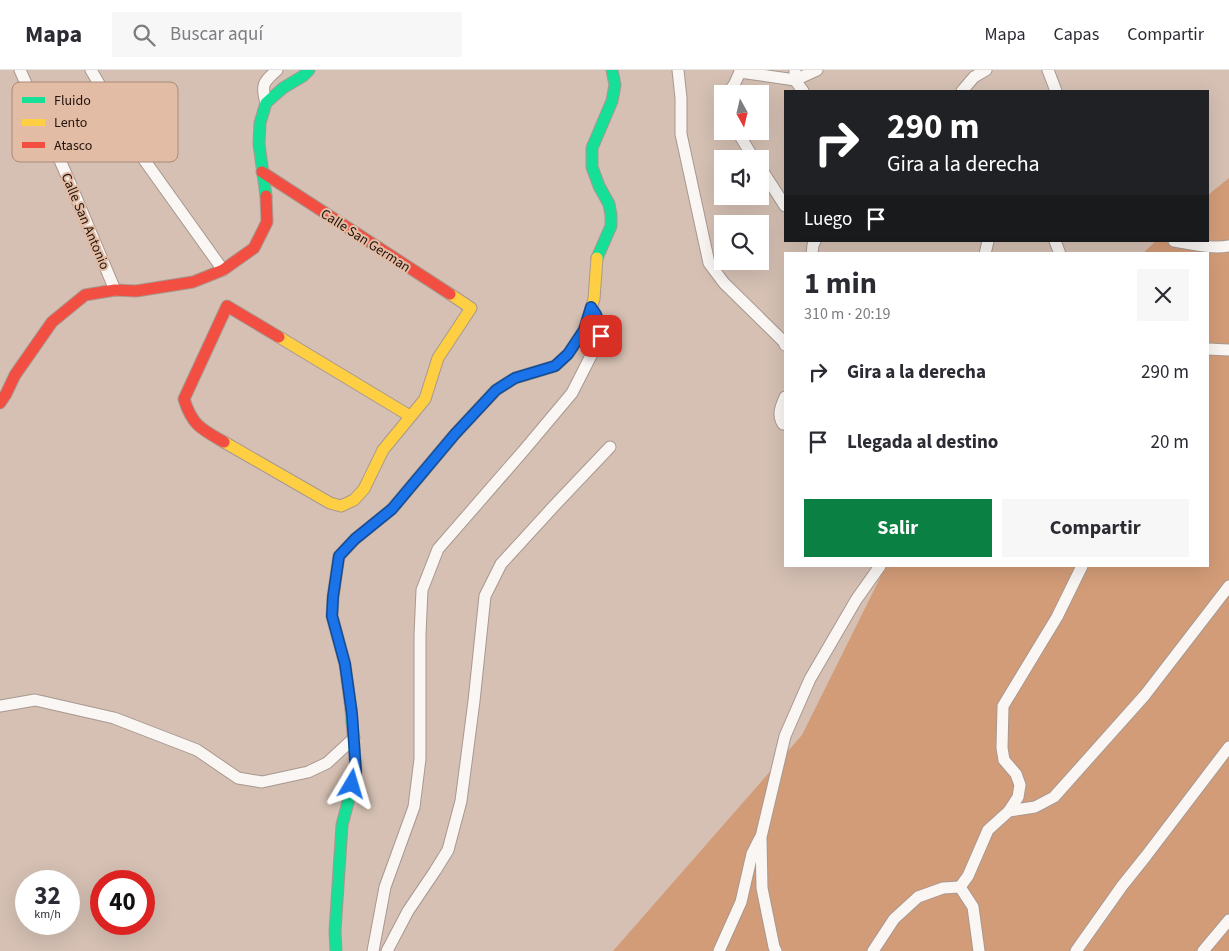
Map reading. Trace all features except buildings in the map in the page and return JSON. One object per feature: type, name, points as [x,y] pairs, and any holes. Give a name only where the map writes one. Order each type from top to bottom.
[{"type":"street","name":"Calle San Antonio","points":[[20,70],[25,82]]},
{"type":"street","points":[[91,70],[98,82]]},
{"type":"street","points":[[266,103],[263,86],[266,80],[277,70]]},
{"type":"street","points":[[0,404],[15,375],[52,322],[85,295],[115,290],[136,291],[193,282],[223,270],[254,248],[267,222],[260,144],[260,123],[266,103],[283,88],[303,76],[309,70]]},
{"type":"street","points":[[336,951],[335,931],[342,825],[356,772],[352,714],[345,664],[332,616],[339,556],[355,539],[392,509],[455,434],[496,390],[515,378],[555,366],[568,354],[584,330],[594,299],[597,258],[611,226],[610,204],[599,186],[592,167],[592,148],[612,101],[615,85],[612,70]]},
{"type":"street","points":[[678,70],[681,98],[681,134],[709,263],[724,283],[784,342]]},
{"type":"street","points":[[734,85],[740,71],[795,75],[817,70]]},
{"type":"street","points":[[963,90],[974,77],[986,70]]},
{"type":"street","points":[[1048,70],[1056,90]]},
{"type":"street","points":[[795,75],[802,90]]},
{"type":"street","name":"Calle San Antonio","points":[[61,162],[115,290]]},
{"type":"street","points":[[146,162],[223,270]]},
{"type":"street","name":"Calle San German","points":[[262,172],[471,308],[438,358],[425,399],[410,416]]},
{"type":"street","points":[[769,181],[784,204]]},
{"type":"street","points":[[1179,242],[1200,246],[1229,246]]},
{"type":"street","points":[[227,306],[410,416],[383,450],[364,489],[354,500],[341,506],[330,503],[195,425],[188,414],[184,399],[227,306]]},
{"type":"street","points":[[373,951],[385,887],[414,807],[420,759],[422,590],[438,549],[572,393],[601,336],[601,326],[591,307]]},
{"type":"street","points":[[1209,349],[1229,350]]},
{"type":"street","points":[[784,399],[779,411],[780,418],[784,424]]},
{"type":"street","points":[[387,951],[408,911],[448,850],[461,801],[485,596],[502,564],[610,447]]},
{"type":"street","points":[[719,951],[740,902],[752,854],[761,836],[785,736],[810,679],[856,600],[879,567]]},
{"type":"street","points":[[960,887],[968,876],[988,830],[1009,812],[1018,797],[1020,785],[1016,774],[1004,760],[1002,748],[1003,706],[1057,617],[1082,567]]},
{"type":"street","points":[[1009,812],[1035,807],[1054,796],[1145,695],[1229,586]]},
{"type":"street","points":[[0,706],[36,700],[114,718],[197,750],[238,778],[262,782],[308,772],[327,763],[354,738]]},
{"type":"street","points":[[1076,951],[1122,886],[1229,747]]},
{"type":"street","points":[[761,836],[762,888],[776,951]]},
{"type":"street","points":[[873,951],[894,919],[918,897],[943,888],[960,887]]},
{"type":"street","points":[[960,887],[973,907],[979,951]]},
{"type":"street","points":[[1203,951],[1229,920]]},
{"type":"shaded area","points":[[1229,178],[1229,951],[613,951],[802,735],[886,567],[1209,567],[1209,252],[1144,252],[1155,242],[1209,242],[1209,194]]},
{"type":"traffic: fast","points":[[266,196],[259,144],[260,123],[266,103],[283,88],[303,76],[309,70]]},
{"type":"traffic: fast","points":[[597,258],[611,226],[611,215],[609,204],[599,186],[592,167],[592,148],[612,101],[615,85],[612,70]]},
{"type":"traffic: fast","points":[[336,951],[335,931],[342,825],[356,772],[351,709]]},
{"type":"traffic: slow","points":[[418,478],[496,390],[515,378],[555,366],[568,354],[584,330],[594,299],[597,258]]},
{"type":"traffic: slow","points":[[224,442],[330,503],[341,506],[354,500],[364,489],[383,450],[425,399],[438,358],[471,308],[450,294]]},
{"type":"traffic: slow","points":[[279,337],[410,416]]},
{"type":"traffic: jam","points":[[262,172],[450,294]]},
{"type":"traffic: jam","points":[[0,403],[15,375],[52,322],[85,295],[115,290],[136,291],[193,282],[223,270],[254,248],[267,222],[266,196]]},
{"type":"traffic: jam","points":[[224,442],[194,421],[184,399],[227,306],[279,337]]},
{"type":"traffic: jam","points":[[351,709],[345,664],[332,616],[339,556],[355,539],[392,509],[418,478]]},
{"type":"route","points":[[352,784],[356,772],[352,714],[345,664],[332,616],[339,556],[355,539],[392,509],[455,434],[496,390],[515,378],[555,366],[568,354],[584,330],[591,307],[601,326],[601,336]]}]
